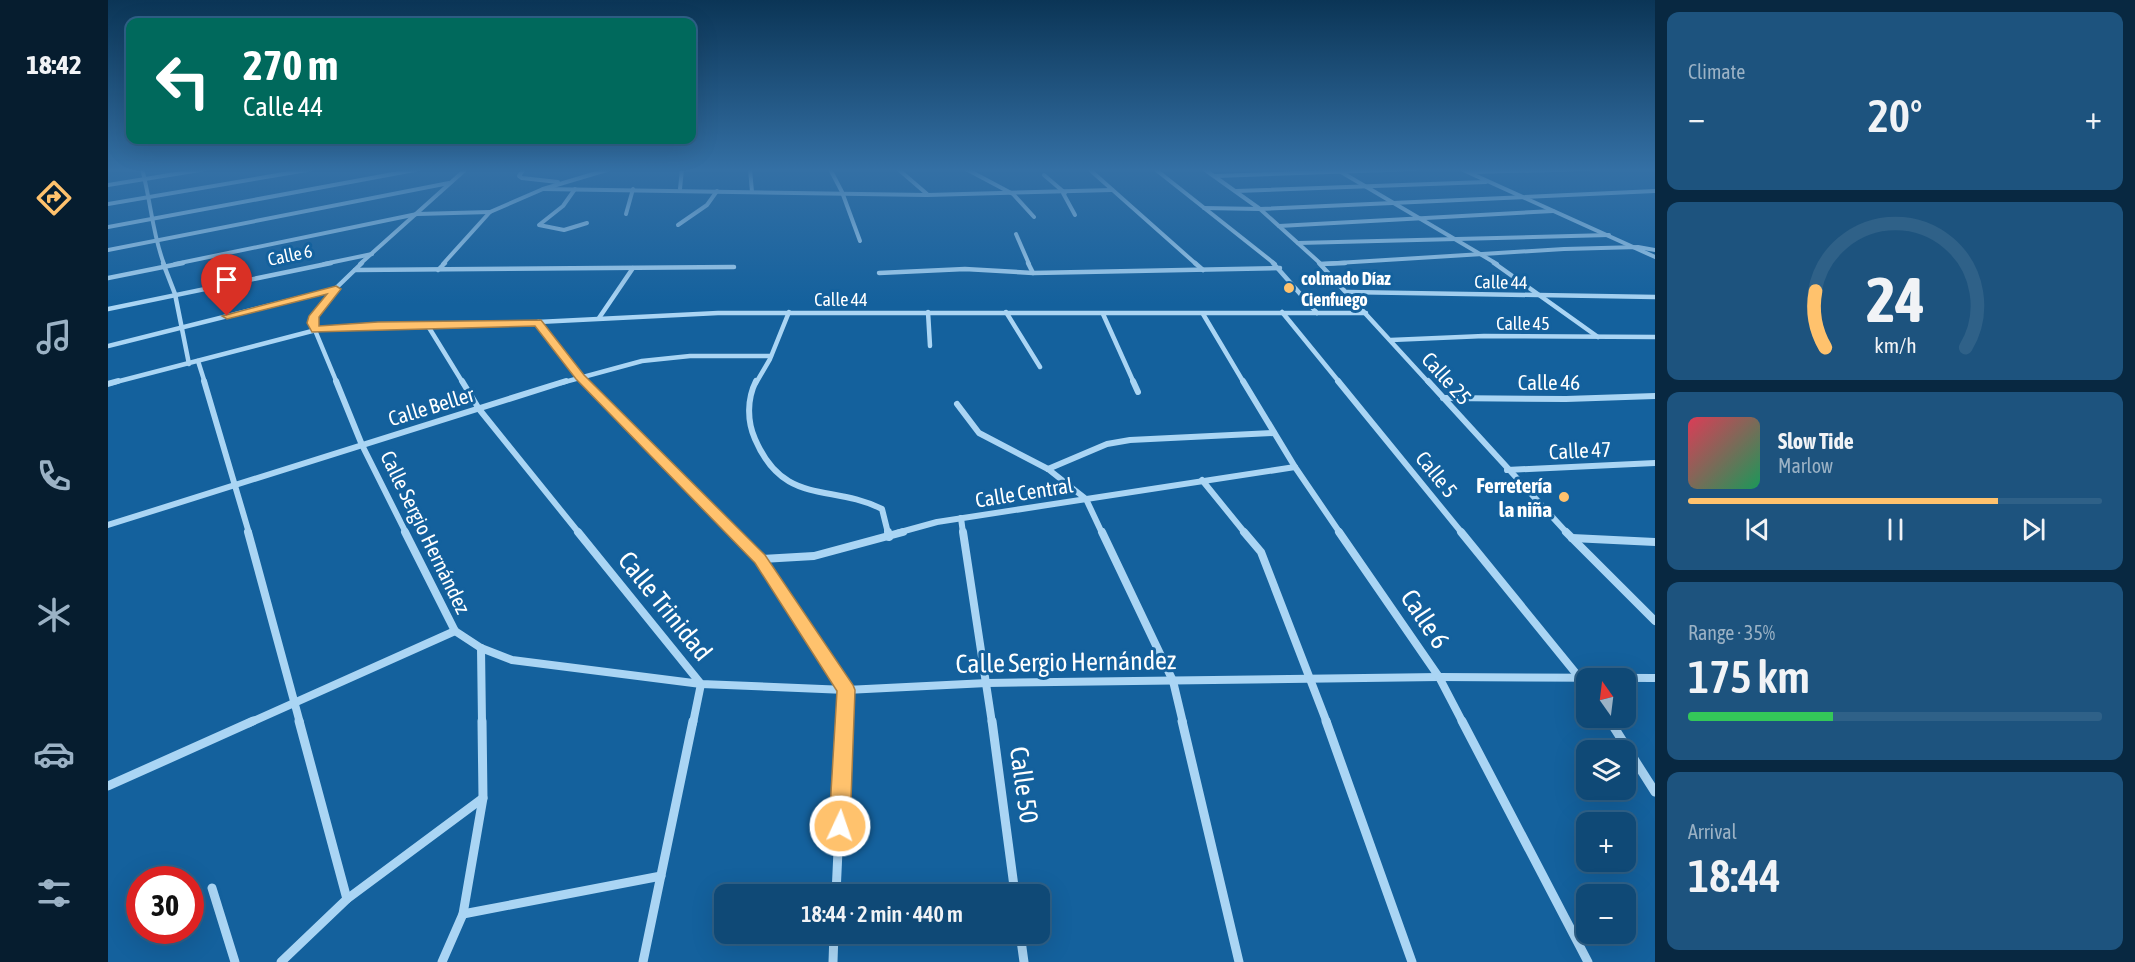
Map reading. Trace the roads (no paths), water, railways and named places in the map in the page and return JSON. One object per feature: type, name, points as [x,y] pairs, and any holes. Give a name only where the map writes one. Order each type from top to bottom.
[{"type":"street","points":[[151,214],[156,241],[175,294],[189,364]]},
{"type":"street","points":[[108,227],[178,214]]},
{"type":"street","points":[[108,250],[294,214]]},
{"type":"street","points":[[316,330],[312,323],[314,316],[336,289],[417,214]]},
{"type":"street","points":[[108,278],[421,214]]},
{"type":"street","points":[[438,270],[488,214]]},
{"type":"street","points":[[553,214],[539,225],[569,230],[581,228],[587,223]]},
{"type":"street","points":[[678,225],[694,214]]},
{"type":"street","points":[[850,214],[860,241]]},
{"type":"street","points":[[1031,214],[1034,217]]},
{"type":"street","points":[[1139,214],[1203,270]]},
{"type":"street","points":[[1211,214],[1280,268],[1317,313]]},
{"type":"street","name":"Calle 25","points":[[1265,214],[1321,264],[1507,470],[1655,621]]},
{"type":"street","points":[[1410,214],[1484,255],[1598,337]]},
{"type":"street","points":[[1279,226],[1486,214]]},
{"type":"street","points":[[1560,214],[1638,247],[1655,257]]},
{"type":"street","points":[[1016,234],[1033,273]]},
{"type":"street","points":[[1298,243],[1609,235]]},
{"type":"street","points":[[1321,264],[1638,247],[1655,250]]},
{"type":"street","name":"Calle 6","points":[[108,309],[373,253]]},
{"type":"street","points":[[355,270],[734,267]]},
{"type":"street","points":[[599,318],[633,268]]},
{"type":"street","points":[[879,273],[965,269],[1033,273],[1280,268]]},
{"type":"street","points":[[108,346],[336,289]]},
{"type":"street","name":"Calle 44","points":[[1347,292],[1655,297]]},
{"type":"street","points":[[789,312],[771,356],[752,392],[750,415],[754,438],[765,460],[802,489],[868,501],[882,509],[889,537]]},
{"type":"street","name":"Calle 44","points":[[108,384],[316,330],[378,325],[428,326],[789,312],[1366,313]]},
{"type":"street","points":[[928,312],[930,346]]},
{"type":"street","points":[[1006,312],[1040,367]]},
{"type":"street","name":"Calle 5","points":[[1282,312],[1576,671]]},
{"type":"street","points":[[1103,314],[1138,392]]},
{"type":"street","name":"Calle 6","points":[[1203,314],[1295,467],[1439,677],[1588,962]]},
{"type":"street","points":[[538,322],[580,377],[760,559],[846,690],[836,884]]},
{"type":"street","name":"Calle Trinidad","points":[[428,326],[479,408],[701,684],[643,962]]},
{"type":"street","name":"Calle Sergio Hernández","points":[[316,330],[362,445],[455,631],[481,648],[512,660],[701,684],[846,690],[987,683],[1576,676]]},
{"type":"street","name":"Calle 45","points":[[1391,340],[1484,336],[1655,337]]},
{"type":"street","name":"Calle Beller","points":[[108,525],[479,408],[580,377],[642,361],[690,356],[771,356]]},
{"type":"street","points":[[198,361],[236,485],[292,702],[347,899]]},
{"type":"street","name":"Calle 46","points":[[1443,398],[1566,399],[1655,396]]},
{"type":"street","points":[[957,404],[979,433],[1048,469],[1086,499],[1173,681],[1239,962]]},
{"type":"street","points":[[1048,469],[1107,444],[1130,440],[1274,433]]},
{"type":"street","name":"Calle 47","points":[[1507,470],[1655,463]]},
{"type":"street","name":"Calle Central","points":[[760,559],[814,556],[937,522],[1295,467]]},
{"type":"street","points":[[1202,480],[1261,552],[1311,678],[1412,962]]},
{"type":"street","name":"Calle 50","points":[[961,518],[987,683],[1014,884]]},
{"type":"street","points":[[1572,538],[1655,542]]},
{"type":"street","points":[[108,786],[455,631]]},
{"type":"street","points":[[442,962],[463,914],[483,798],[481,648]]},
{"type":"street","name":"Calle Sergio Hernández","points":[[1636,677],[1655,678]]},
{"type":"street","points":[[1614,728],[1655,792]]},
{"type":"street","points":[[281,962],[347,899],[483,798]]},
{"type":"street","points":[[463,914],[660,876]]},
{"type":"street","points":[[212,888],[235,962]]},
{"type":"street","points":[[833,962],[834,944]]},
{"type":"street","points":[[1022,944],[1024,962]]},
{"type":"place","name":"colmado Díaz Cienfuego","points":[[1289,288]]},
{"type":"place","name":"Ferretería la niña","points":[[1564,497]]}]
